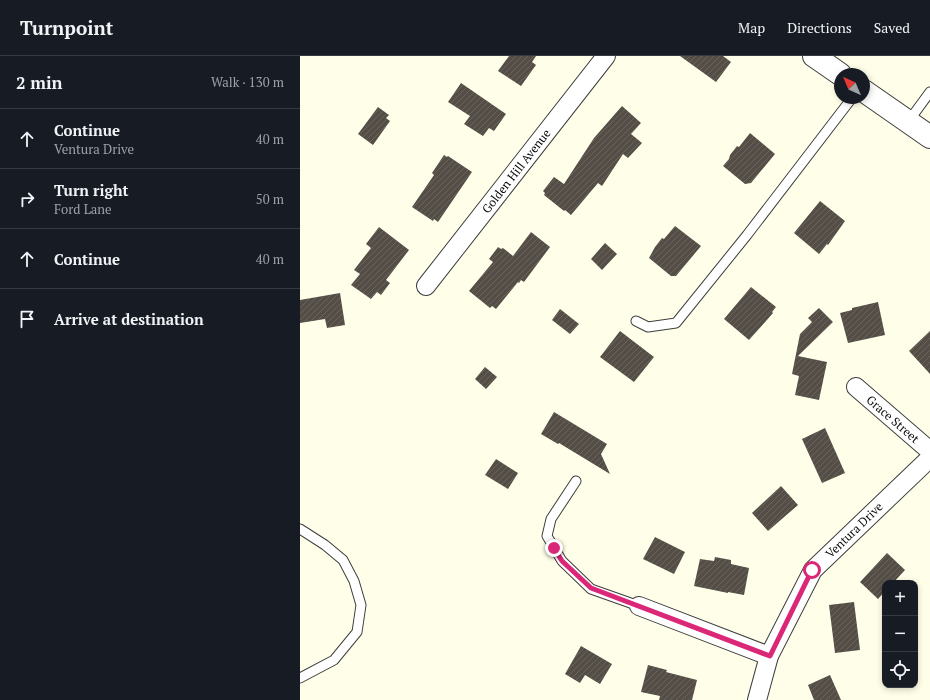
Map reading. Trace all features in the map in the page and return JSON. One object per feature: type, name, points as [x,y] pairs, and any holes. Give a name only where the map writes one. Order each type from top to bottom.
[{"type":"street","name":"Golden Hill Avenue","points":[[426,286],[606,56]]},
{"type":"street","points":[[814,56],[834,70]]},
{"type":"street","points":[[870,95],[930,137]]},
{"type":"street","name":"Grace Street","points":[[856,387],[930,451]]},
{"type":"street","name":"Ventura Drive","points":[[757,700],[770,656],[812,570],[930,458]]},
{"type":"street","points":[[639,606],[770,656]]},
{"type":"lane","points":[[908,122],[930,92]]},
{"type":"lane","points":[[636,321],[648,327],[676,323],[747,235],[847,104]]},
{"type":"lane","points":[[576,481],[551,519],[547,536],[562,561],[591,588],[639,606]]},
{"type":"lane","points":[[300,530],[325,545],[343,560],[354,581],[361,605],[357,632],[334,660],[300,678]]},
{"type":"building","points":[[509,56],[536,56],[532,62],[536,65],[521,86],[498,71]]},
{"type":"building","points":[[680,56],[723,56],[731,62],[716,82]]},
{"type":"building","points":[[461,83],[506,114],[494,131],[489,128],[483,136],[464,124],[470,116],[448,102]]},
{"type":"building","points":[[622,106],[641,123],[631,134],[642,143],[628,158],[623,154],[602,186],[598,183],[571,215],[544,195],[545,193],[543,191],[554,177],[564,184],[594,138]]},
{"type":"building","points":[[378,107],[389,115],[386,118],[390,121],[373,145],[358,134]]},
{"type":"building","points":[[750,133],[775,154],[751,183],[745,184],[723,166],[737,146],[739,147]]},
{"type":"building","points":[[444,155],[447,157],[448,156],[472,172],[438,222],[434,219],[433,221],[412,207],[434,175],[432,173]]},
{"type":"building","points":[[820,201],[845,221],[828,245],[827,244],[819,254],[794,233]]},
{"type":"building","points":[[675,226],[701,246],[676,276],[671,276],[649,258],[662,238],[664,239]]},
{"type":"building","points":[[379,227],[409,250],[386,280],[390,283],[381,295],[377,292],[371,299],[351,285],[360,274],[354,270],[371,248],[366,244]]},
{"type":"building","points":[[531,232],[550,247],[524,282],[521,280],[519,283],[518,282],[496,309],[492,306],[490,308],[469,291],[493,262],[489,259],[498,247],[501,249],[503,248],[513,256]]},
{"type":"building","points":[[605,243],[617,254],[602,270],[591,259]]},
{"type":"building","points":[[751,287],[776,307],[772,312],[773,313],[749,340],[724,319]]},
{"type":"building","points":[[340,293],[345,325],[327,328],[325,319],[300,323],[300,300]]},
{"type":"building","points":[[878,302],[885,335],[848,343],[840,313],[852,310],[852,308]]},
{"type":"building","points":[[819,308],[833,322],[798,356],[827,362],[819,400],[795,395],[799,376],[792,374],[800,334],[812,322],[808,318]]},
{"type":"building","points":[[560,309],[579,324],[570,334],[552,320]]},
{"type":"building","points":[[620,331],[654,357],[634,382],[600,357]]},
{"type":"building","points":[[930,331],[930,374],[909,351]]},
{"type":"building","points":[[485,367],[497,377],[486,389],[475,379]]},
{"type":"building","points":[[554,412],[607,444],[601,454],[610,474],[559,443],[558,444],[541,434]]},
{"type":"building","points":[[825,428],[845,473],[822,483],[802,439]]},
{"type":"building","points":[[496,459],[518,473],[508,489],[485,475]]},
{"type":"building","points":[[781,486],[798,505],[768,531],[752,513]]},
{"type":"building","points":[[655,537],[685,552],[674,574],[643,559]]},
{"type":"building","points":[[887,553],[905,570],[896,580],[882,580],[882,594],[878,599],[860,582]]},
{"type":"building","points":[[715,557],[731,560],[731,564],[749,568],[744,595],[694,586],[700,559],[714,561]]},
{"type":"building","points":[[854,602],[860,650],[835,653],[829,605]]},
{"type":"building","points":[[581,646],[612,664],[600,684],[585,675],[580,683],[565,674]]},
{"type":"building","points":[[648,665],[667,670],[666,672],[697,680],[692,700],[659,700],[660,696],[641,692]]},
{"type":"building","points":[[830,675],[841,700],[814,700],[808,685]]},
{"type":"route","points":[[554,548],[562,561],[591,588],[770,656],[812,570]]}]
